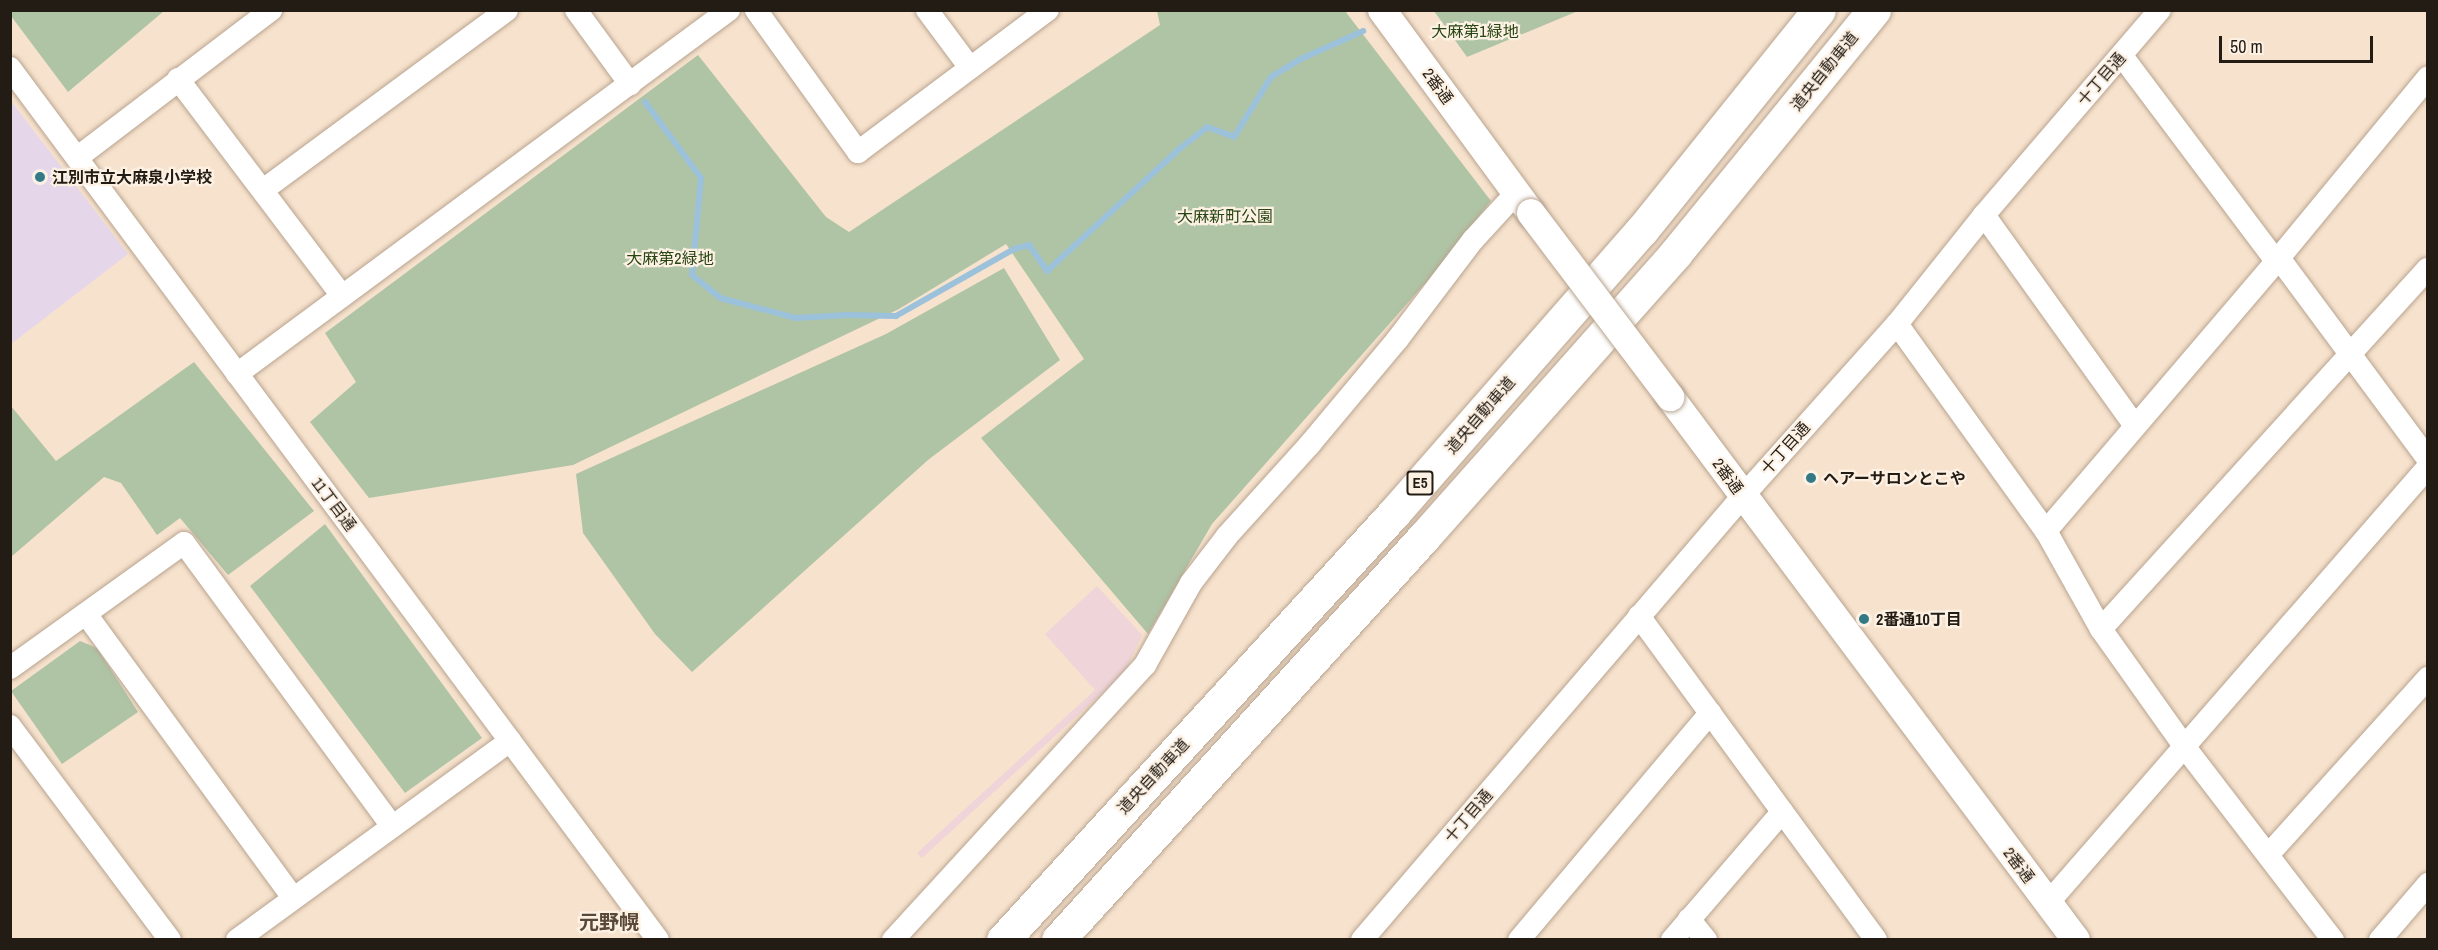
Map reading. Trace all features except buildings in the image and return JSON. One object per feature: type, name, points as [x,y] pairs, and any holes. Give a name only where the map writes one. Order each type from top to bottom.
[{"type":"highway","name":"道央自動車道","points":[[1003,939],[1394,513],[1642,230],[1819,10]]},
{"type":"highway","name":"道央自動車道","points":[[1058,939],[1423,538],[1675,254],[1874,10]]},
{"type":"main road","name":"2番通","points":[[1382,10],[1523,203],[2076,939]]},
{"type":"street","points":[[78,157],[271,10]]},
{"type":"street","points":[[263,190],[507,10]]},
{"type":"street","points":[[576,10],[630,84]]},
{"type":"street","points":[[237,374],[729,10]]},
{"type":"street","points":[[756,10],[858,152],[1048,10]]},
{"type":"street","points":[[927,10],[970,68]]},
{"type":"street","name":"十丁目通","points":[[1365,938],[1743,496],[1897,324],[1984,215],[2160,10]]},
{"type":"street","points":[[2121,56],[2352,356],[2427,459]]},
{"type":"street","name":"11丁目通","points":[[10,69],[78,157],[658,939]]},
{"type":"street","points":[[2046,531],[2277,260],[2427,77]]},
{"type":"street","points":[[178,79],[342,296]]},
{"type":"street","points":[[893,939],[1145,665],[1191,583],[1227,537],[1339,410],[1397,340],[1473,240],[1523,203]]},
{"type":"street","points":[[1984,215],[2135,426]]},
{"type":"street","points":[[2102,629],[2352,356],[2427,269]]},
{"type":"street","points":[[1897,324],[2046,531],[2102,629],[2184,746],[2333,939]]},
{"type":"street","points":[[2048,903],[2427,467]]},
{"type":"street","points":[[10,668],[184,543],[392,826]]},
{"type":"street","points":[[86,614],[293,898]]},
{"type":"street","points":[[1640,616],[1875,939]]},
{"type":"street","points":[[2268,855],[2427,678]]},
{"type":"street","points":[[1532,935],[1710,713]]},
{"type":"street","points":[[10,726],[170,939]]},
{"type":"street","points":[[237,939],[510,741]]},
{"type":"street","points":[[1672,939],[1782,812]]},
{"type":"street","points":[[2380,939],[2427,884]]},
{"type":"street","points":[[1689,919],[1706,939]]},
{"type":"shaded area","name":"江別市立大麻泉小学校","points":[[11,101],[128,254],[11,344]]},
{"type":"shaded area","points":[[1097,586],[1142,635],[1125,672],[922,858],[917,853],[1095,690],[1045,634]]},
{"type":"green space","points":[[11,10],[164,11],[68,92],[11,16]]},
{"type":"green space","points":[[1157,11],[1345,11],[1491,201],[1428,280],[1212,524],[1148,634],[981,438],[1084,359],[1006,244],[899,309],[573,465],[369,498],[310,422],[356,382],[325,333],[698,55],[826,217],[849,232],[1160,25]]},
{"type":"green space","name":"大麻第1緑地","points":[[1434,11],[1578,11],[1467,57]]},
{"type":"green space","points":[[1004,268],[1060,360],[928,460],[692,672],[655,634],[583,533],[576,474],[886,334]]},
{"type":"green space","points":[[194,362],[314,511],[228,575],[180,518],[157,535],[121,483],[104,477],[11,557],[11,406],[56,461]]},
{"type":"green space","points":[[325,524],[482,738],[405,793],[250,586]]},
{"type":"green space","points":[[80,641],[97,648],[138,712],[62,764],[11,691]]},
{"type":"waterway","points":[[645,102],[701,178],[692,275],[720,298],[796,318],[847,315],[896,316],[1014,249],[1029,245],[1047,271],[1178,150],[1207,127],[1234,137],[1271,77],[1303,58],[1363,31]]},
{"type":"place","name":"江別市立大麻泉小学校","points":[[40,177]]},
{"type":"place","name":"ヘアーサロンとこや","points":[[1811,478]]},
{"type":"place","name":"2番通10丁目","points":[[1864,619]]},
{"type":"district","name":"元野幌","points":[[609,921]]},
{"type":"park label","name":"大麻新町公園","points":[[1225,216]]},
{"type":"park label","name":"大麻第2緑地","points":[[670,258]]}]
